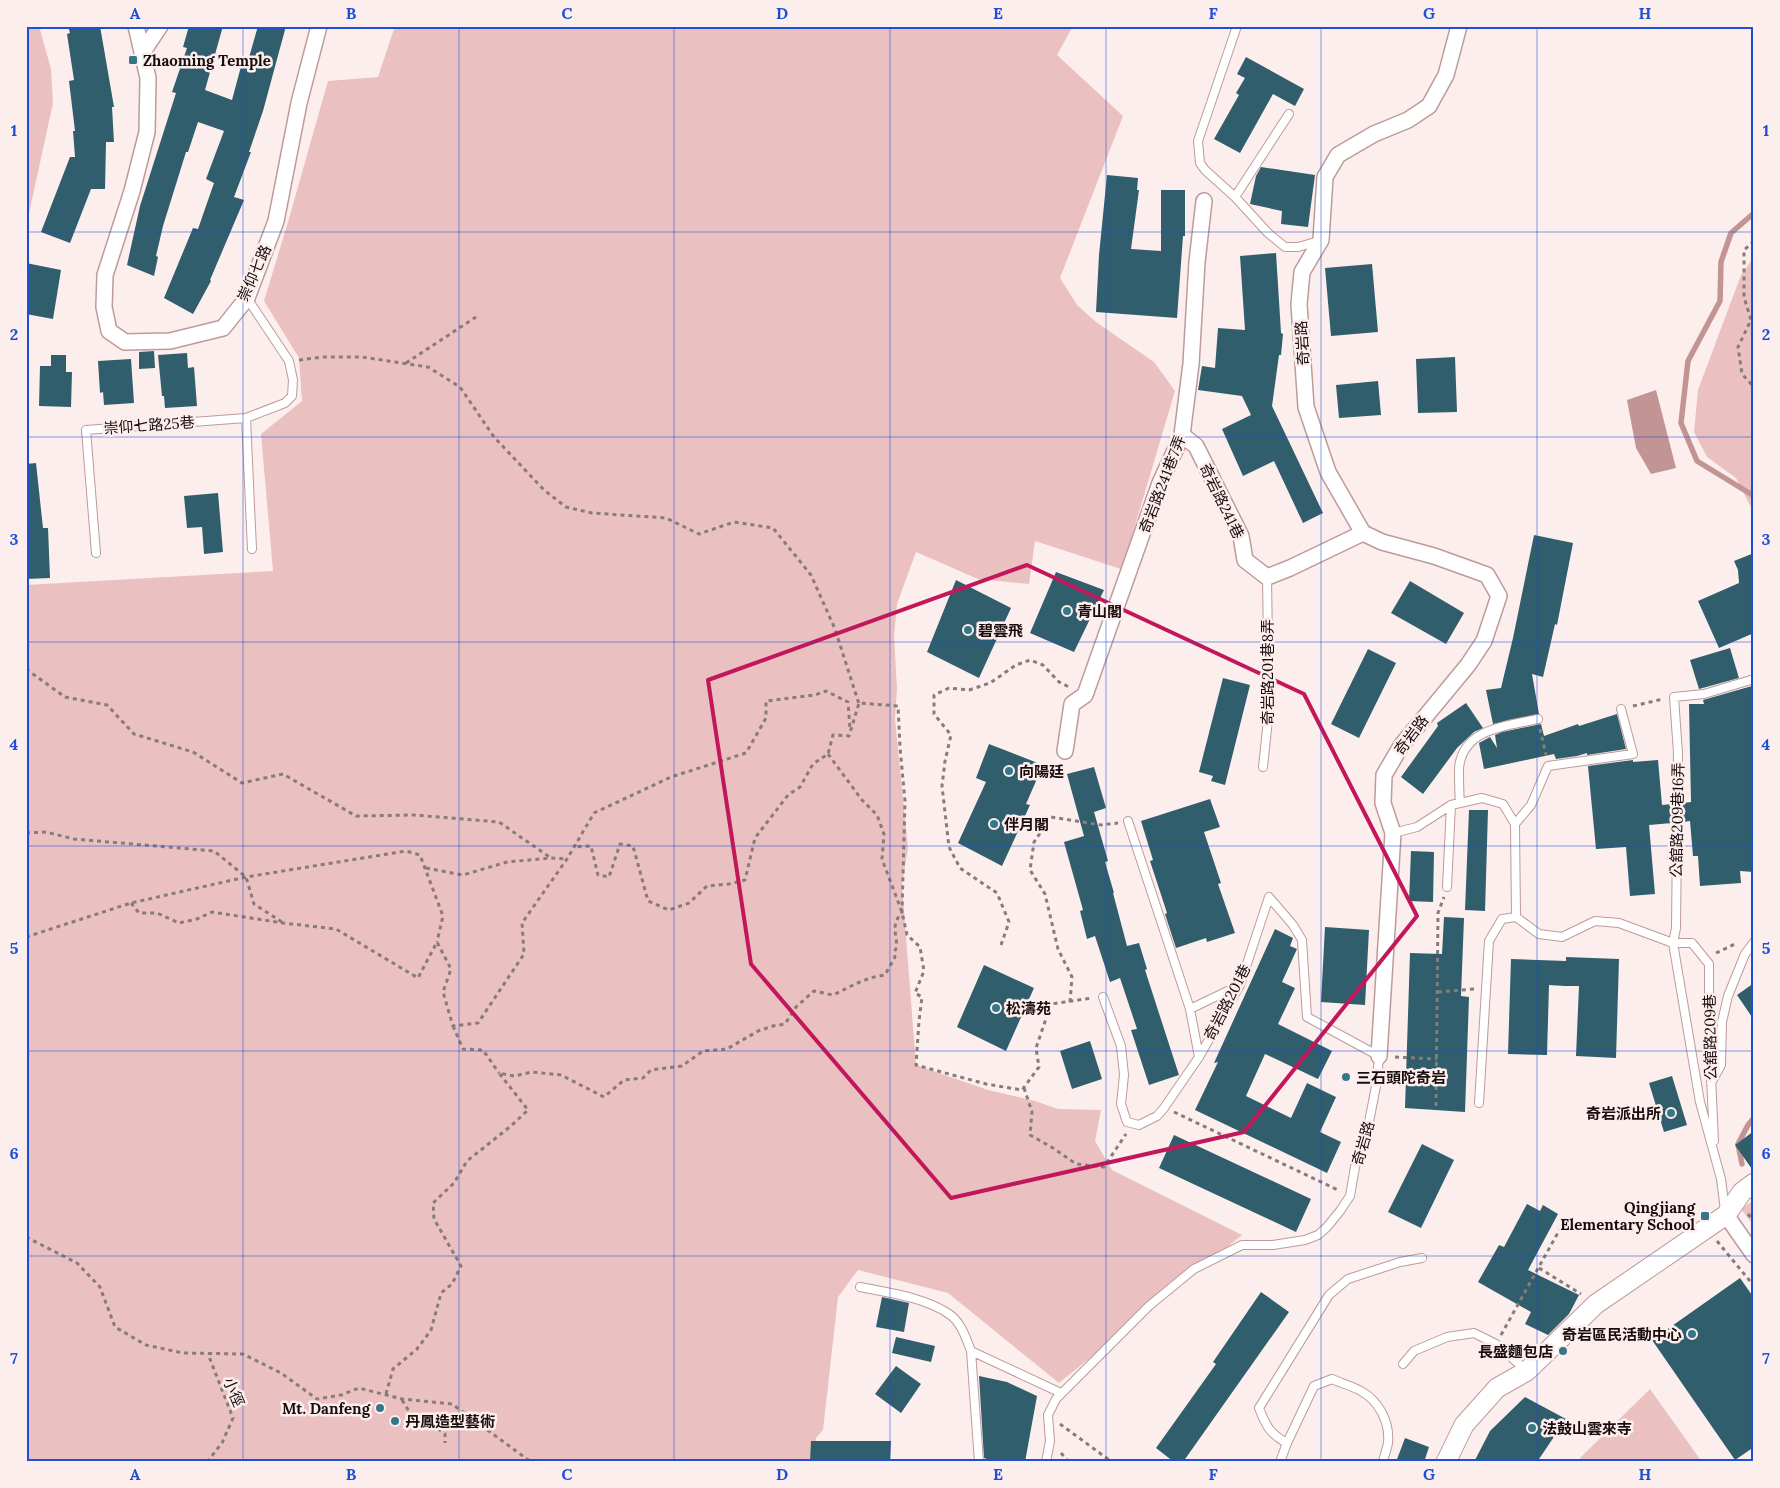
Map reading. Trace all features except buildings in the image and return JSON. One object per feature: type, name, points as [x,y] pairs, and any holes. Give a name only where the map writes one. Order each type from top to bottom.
[{"type":"street","name":"崇仰七路","points":[[136,26],[148,78],[147,132],[132,191],[105,275],[104,307],[109,331],[125,342],[170,341],[223,328],[247,298],[276,221],[299,103],[319,26]]},
{"type":"street","points":[[142,54],[160,26]]},
{"type":"street","name":"奇岩路","points":[[1386,1056],[1393,833],[1383,803],[1384,775],[1401,746],[1468,665],[1484,641],[1499,596],[1487,575],[1434,556],[1382,542],[1363,533],[1328,472],[1306,407],[1299,304],[1302,272],[1321,240],[1325,177],[1338,155],[1374,134],[1408,120],[1429,106],[1446,75],[1459,26]]},
{"type":"street","name":"奇岩路241巷7弄","points":[[1065,751],[1072,704],[1085,695],[1160,483],[1182,435],[1191,364],[1197,262],[1204,200]]},
{"type":"street","name":"奇岩路241巷","points":[[1182,435],[1196,446],[1241,536],[1245,560],[1266,577]]},
{"type":"street","points":[[1266,577],[1290,568],[1363,533]]},
{"type":"street","points":[[1446,1462],[1464,1425],[1497,1388],[1527,1371],[1596,1304],[1726,1215],[1748,1188]]},
{"type":"street","points":[[1726,1215],[1754,1255]]},
{"type":"lane","points":[[1237,26],[1198,141],[1200,164],[1235,197],[1268,233],[1285,246],[1298,248],[1321,240]]},
{"type":"lane","points":[[1235,197],[1289,114]]},
{"type":"lane","name":"崇仰七路25巷","points":[[96,553],[86,430],[246,418],[285,403],[292,396],[293,380],[289,361],[247,298]]},
{"type":"lane","points":[[246,418],[252,549]]},
{"type":"lane","name":"奇岩路201巷8弄","points":[[1263,767],[1269,710],[1266,577]]},
{"type":"lane","name":"公舘路209巷16弄","points":[[1673,943],[1676,928],[1678,753],[1674,697],[1704,694],[1754,679]]},
{"type":"lane","points":[[1515,824],[1531,804],[1548,766],[1633,754],[1621,709]]},
{"type":"lane","points":[[1460,803],[1460,766],[1469,743],[1477,736],[1490,730],[1538,719]]},
{"type":"lane","points":[[1393,833],[1417,827],[1451,805],[1482,798],[1504,804],[1515,824],[1516,917]]},
{"type":"lane","points":[[1447,887],[1451,805]]},
{"type":"lane","points":[[1128,821],[1190,1010],[1198,1057]]},
{"type":"lane","name":"奇岩路201巷","points":[[1133,1123],[1139,1125],[1157,1116],[1198,1057],[1240,985],[1270,897],[1293,925],[1302,940],[1308,1016],[1386,1056]]},
{"type":"lane","points":[[1479,1103],[1489,941],[1502,918],[1516,917],[1539,934],[1562,937],[1595,921],[1619,923],[1673,943],[1692,943],[1704,958]]},
{"type":"lane","points":[[1711,1084],[1721,1066],[1722,1022],[1728,996],[1745,954],[1754,942]]},
{"type":"lane","name":"公舘路209巷","points":[[1673,943],[1700,1102],[1721,1179],[1726,1215]]},
{"type":"lane","name":"公舘路209巷","points":[[1704,958],[1709,964],[1711,1084],[1715,1156]]},
{"type":"lane","points":[[1190,1010],[1240,985]]},
{"type":"lane","points":[[1103,997],[1122,1046],[1124,1075],[1121,1104],[1127,1122],[1133,1123]]},
{"type":"lane","name":"奇岩路","points":[[1048,1415],[1061,1393],[1149,1306],[1194,1269],[1242,1245],[1273,1245],[1305,1240],[1318,1234],[1327,1226],[1350,1196],[1356,1167],[1368,1127],[1377,1081],[1386,1056]]},
{"type":"lane","points":[[1287,1444],[1275,1437],[1266,1425],[1259,1408],[1329,1295],[1348,1279],[1400,1262],[1422,1258]]},
{"type":"lane","points":[[860,1287],[920,1300],[950,1315],[964,1332],[971,1351],[979,1462]]},
{"type":"lane","points":[[1403,1364],[1414,1351],[1448,1337],[1474,1333],[1496,1344],[1527,1371]]},
{"type":"lane","points":[[971,1351],[1061,1393]]},
{"type":"lane","points":[[1280,1462],[1314,1386],[1332,1379],[1370,1396],[1379,1408],[1386,1420],[1388,1443],[1383,1462]]},
{"type":"lane","points":[[1046,1462],[1050,1440],[1048,1415]]},
{"type":"path","points":[[1754,241],[1744,250],[1744,297],[1751,320],[1738,347],[1742,374],[1754,387]]},
{"type":"path","points":[[406,364],[476,317]]},
{"type":"path","points":[[289,361],[322,357],[362,357],[428,366],[460,387],[494,437],[544,490],[566,507],[592,513],[666,518],[699,534],[734,522],[773,528],[811,575],[835,630],[859,704],[850,736],[833,735],[828,754],[813,764],[800,787],[788,795],[755,838],[745,880],[707,886],[689,903],[669,910],[648,901],[633,846],[620,844],[608,877],[598,875],[591,846],[574,847]]},
{"type":"path","points":[[1001,944],[1009,922],[997,893],[960,868],[948,847],[942,786],[951,734],[934,714],[934,695],[949,688],[969,690],[990,683],[1016,665],[1030,660],[1043,665],[1059,682],[1085,695]]},
{"type":"path","points":[[26,669],[65,697],[107,705],[134,734],[193,752],[242,783],[282,774],[356,816],[414,815],[499,822],[551,858]]},
{"type":"path","points":[[453,1026],[478,1023],[524,954],[522,923],[567,859],[594,812],[671,777],[746,753],[766,718],[766,701],[815,695],[826,691],[848,702],[850,733]]},
{"type":"path","points":[[1621,709],[1655,700]]},
{"type":"path","points":[[499,1073],[514,1076],[532,1072],[561,1075],[604,1097],[624,1080],[643,1078],[652,1070],[682,1066],[703,1051],[727,1049],[758,1032],[785,1024],[796,1007],[814,991],[833,996],[861,981],[875,976],[886,975],[895,957],[894,953],[897,946],[894,930],[895,920],[902,912],[905,801],[898,706],[859,704]]},
{"type":"path","points":[[1538,719],[1548,766]]},
{"type":"path","points":[[828,754],[862,800],[878,815],[884,834],[882,859],[902,912],[907,935],[920,947],[924,971],[915,993],[922,997],[916,1065],[986,1084],[1022,1090],[1039,1067],[1036,1048],[1051,1004],[1103,997]]},
{"type":"path","points":[[1070,1002],[1072,977],[1058,949],[1045,894],[1030,870],[1034,842],[1051,817],[1101,825],[1128,821]]},
{"type":"path","points":[[26,833],[46,832],[74,839],[214,850],[246,877],[254,904],[283,923]]},
{"type":"path","points":[[26,937],[131,903],[246,877],[406,851],[420,855],[443,916],[437,942],[418,978],[336,929],[212,912],[179,924],[158,912],[139,913],[131,903]]},
{"type":"path","points":[[425,868],[463,875],[507,862],[551,858],[567,859]]},
{"type":"path","points":[[1436,1106],[1438,913],[1447,887]]},
{"type":"path","points":[[1704,958],[1745,939]]},
{"type":"path","points":[[386,1394],[393,1369],[417,1349],[431,1330],[441,1293],[452,1284],[461,1266],[434,1219],[433,1203],[454,1183],[467,1161],[528,1110],[483,1050],[463,1050],[453,1026],[443,992],[451,969],[437,942]]},
{"type":"path","points":[[1438,992],[1475,989],[1475,980]]},
{"type":"path","points":[[1386,1056],[1436,1059]]},
{"type":"path","points":[[1024,1087],[1032,1112],[1030,1135],[1076,1164],[1104,1167],[1133,1123]]},
{"type":"path","points":[[1164,1108],[1350,1196]]},
{"type":"path","points":[[1496,1344],[1560,1229]]},
{"type":"path","points":[[26,1237],[78,1263],[100,1287],[115,1327],[146,1346],[183,1353],[243,1354],[281,1373],[317,1399],[341,1395],[359,1388],[402,1399],[452,1404],[531,1462]]},
{"type":"path","points":[[1540,1268],[1596,1304]]},
{"type":"path","name":"小徑","points":[[207,1462],[222,1443],[233,1418],[208,1354]]},
{"type":"path","points":[[402,1399],[412,1416],[429,1422],[445,1434],[445,1443]]},
{"type":"path","points":[[1048,1415],[1112,1462]]},
{"type":"highlighted area","points":[[1027,565],[1304,694],[1417,916],[1244,1132],[951,1198],[751,964],[708,680]]},
{"type":"shaded area","points":[[26,26],[39,26],[51,69],[53,103],[26,227]]},
{"type":"shaded area","points":[[395,26],[1073,26],[1057,55],[1123,116],[1060,278],[1077,305],[1096,322],[1154,362],[1175,391],[1121,569],[1035,541],[1029,584],[978,579],[916,552],[897,604],[894,636],[897,689],[895,719],[908,848],[902,885],[916,1065],[988,1090],[1035,1101],[1058,1109],[1101,1110],[1095,1141],[1112,1170],[1242,1235],[1059,1383],[948,1293],[858,1270],[838,1297],[823,1430],[816,1438],[815,1462],[26,1462],[26,585],[273,571],[261,434],[302,401],[299,358],[264,301],[328,81],[378,77]]},
{"type":"shaded area","points":[[1754,257],[1754,513],[1736,478],[1707,457],[1694,432],[1698,390],[1741,275]]},
{"type":"shaded area","points":[[1656,390],[1676,468],[1651,474],[1636,448],[1627,400]]},
{"type":"shaded area","points":[[1754,1200],[1754,1226],[1741,1209]]},
{"type":"shaded area","points":[[1650,1389],[1702,1462],[1578,1462],[1581,1457]]},
{"type":"waterway","points":[[1754,213],[1731,233],[1721,262],[1720,301],[1688,361],[1681,423],[1697,461],[1754,496]]},
{"type":"waterway","points":[[1742,1164],[1738,1144],[1754,1118]]},
{"type":"place","name":"Zhaoming Temple","points":[[133,60]]},
{"type":"place","name":"青山閣","points":[[1067,611]]},
{"type":"place","name":"碧雲飛","points":[[968,630]]},
{"type":"place","name":"向陽廷","points":[[1009,771]]},
{"type":"place","name":"伴月閣","points":[[994,824]]},
{"type":"place","name":"松濤苑","points":[[996,1008]]},
{"type":"place","name":"三石頭陀奇岩","points":[[1346,1077]]},
{"type":"place","name":"奇岩派出所","points":[[1671,1113]]},
{"type":"place","name":"Qingjiang Elementary School","points":[[1705,1216]]},
{"type":"place","name":"奇岩區民活動中心","points":[[1692,1334]]},
{"type":"place","name":"長盛麵包店","points":[[1563,1351]]},
{"type":"place","name":"Mt. Danfeng","points":[[380,1408]]},
{"type":"place","name":"丹鳳造型藝術","points":[[395,1421]]},
{"type":"place","name":"法鼓山雲來寺","points":[[1532,1428]]}]
